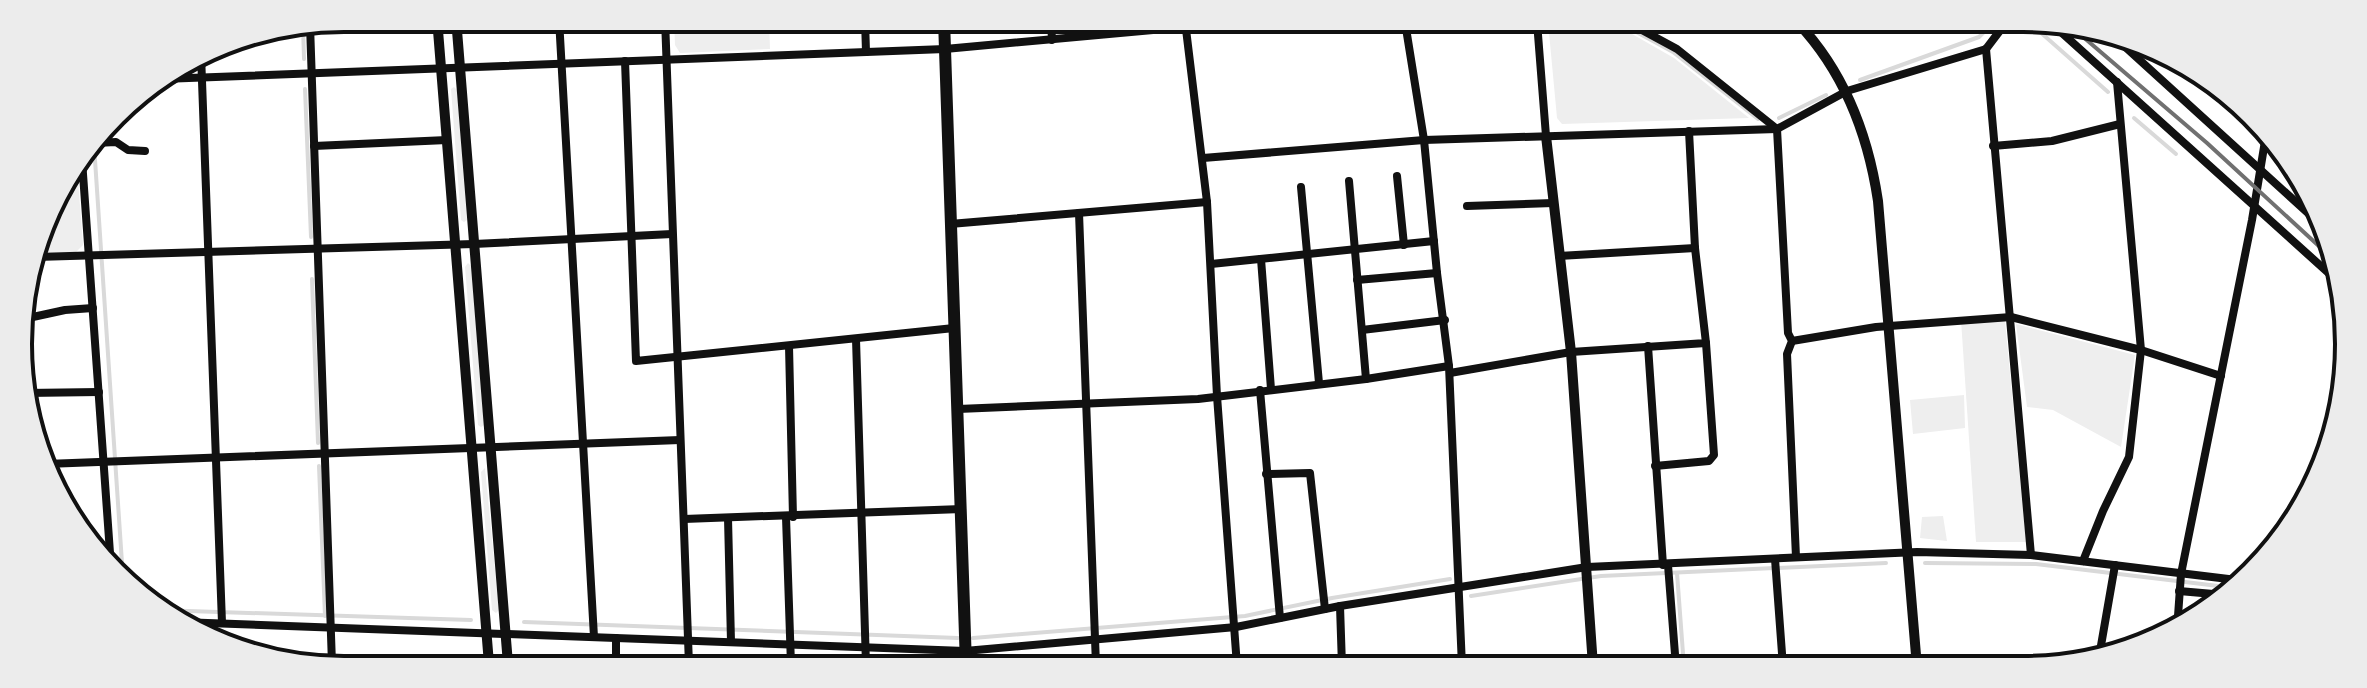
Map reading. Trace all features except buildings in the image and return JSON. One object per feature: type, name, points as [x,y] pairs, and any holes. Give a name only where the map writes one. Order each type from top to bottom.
[{"type":"main road","points":[[944,32],[965,656]]},
{"type":"street","points":[[438,32],[488,656]]},
{"type":"street","points":[[457,32],[507,656]]},
{"type":"street","points":[[560,32],[594,629]]},
{"type":"street","points":[[665,32],[689,656]]},
{"type":"street","points":[[865,32],[866,52]]},
{"type":"street","points":[[1052,32],[1052,40]]},
{"type":"street","points":[[182,78],[945,49],[1119,32]]},
{"type":"street","points":[[1187,32],[1207,202],[1217,396],[1237,656]]},
{"type":"street","points":[[1407,32],[1424,140],[1450,369],[1462,656]]},
{"type":"street","points":[[1538,32],[1546,136],[1571,352],[1592,656]]},
{"type":"street","points":[[1646,32],[1677,49],[1777,129],[1788,333],[1792,341],[1787,354],[1796,557]]},
{"type":"street","points":[[1806,32],[1825,54],[1847,91],[1873,164],[1916,656]]},
{"type":"street","points":[[1203,158],[1424,140],[1777,129],[1847,91],[1986,49],[1999,32]]},
{"type":"street","points":[[310,34],[332,655]]},
{"type":"street","points":[[2064,35],[2326,271]]},
{"type":"street","points":[[1986,49],[2031,555]]},
{"type":"street","points":[[2130,52],[2304,209]]},
{"type":"street","points":[[625,61],[636,361],[954,328]]},
{"type":"street","points":[[202,66],[222,616]]},
{"type":"street","points":[[2083,561],[2129,457],[2141,350],[2117,82]]},
{"type":"street","points":[[1993,146],[2052,141],[2120,124]]},
{"type":"street","points":[[1655,466],[1709,461],[1714,455],[1695,248],[1689,131]]},
{"type":"street","points":[[314,146],[447,140]]},
{"type":"street","points":[[105,143],[116,142],[128,150],[145,151]]},
{"type":"street","points":[[2178,615],[2180,583],[2265,147]]},
{"type":"street","points":[[84,173],[97,255],[93,308],[99,392],[111,461],[111,552]]},
{"type":"street","points":[[1397,176],[1404,245]]},
{"type":"street","points":[[1349,181],[1366,379]]},
{"type":"street","points":[[1301,187],[1319,383]]},
{"type":"street","points":[[950,224],[1207,202]]},
{"type":"street","points":[[1467,206],[1553,203]]},
{"type":"street","points":[[1079,213],[1096,656]]},
{"type":"street","points":[[45,257],[474,244],[672,234]]},
{"type":"street","points":[[1211,264],[1434,241]]},
{"type":"street","points":[[1559,256],[1695,248]]},
{"type":"street","points":[[1261,259],[1271,389]]},
{"type":"street","points":[[1357,280],[1437,273]]},
{"type":"street","points":[[34,317],[93,308]]},
{"type":"street","points":[[1792,341],[1889,326],[2011,317],[2141,350],[2221,376]]},
{"type":"street","points":[[1362,330],[1445,320]]},
{"type":"street","points":[[856,339],[866,656]]},
{"type":"street","points":[[958,409],[1198,399],[1571,352],[1706,343]]},
{"type":"street","points":[[789,346],[791,656]]},
{"type":"street","points":[[1648,346],[1655,466],[1675,656]]},
{"type":"street","points":[[1260,390],[1279,612]]},
{"type":"street","points":[[36,393],[99,392]]},
{"type":"street","points":[[56,464],[680,440]]},
{"type":"street","points":[[1266,474],[1310,473],[1324,602]]},
{"type":"street","points":[[684,519],[962,509]]},
{"type":"street","points":[[728,518],[731,634]]},
{"type":"street","points":[[198,619],[222,616],[331,620],[506,634],[594,629],[616,638],[688,632],[866,639],[965,651],[1095,631],[1236,620],[1324,602],[1340,606],[1459,588],[1588,574],[1775,565],[1796,557],[1907,552],[2031,555],[2083,561],[2114,571],[2213,592]]},
{"type":"street","points":[[1775,565],[1782,656]]},
{"type":"street","points":[[2101,646],[2114,571]]},
{"type":"street","points":[[2180,583],[2226,582]]},
{"type":"street","points":[[1340,606],[1342,656]]},
{"type":"street","points":[[616,638],[616,656]]},
{"type":"shaded area","points":[[674,32],[769,32],[770,49],[680,53],[675,45]]},
{"type":"shaded area","points":[[1549,32],[1628,32],[1674,58],[1749,118],[1562,124],[1557,118]]},
{"type":"shaded area","points":[[454,87],[457,90],[467,220],[464,222],[461,220],[451,89]]},
{"type":"shaded area","points":[[78,182],[83,245],[76,252],[46,253],[64,206]]},
{"type":"shaded area","points":[[468,263],[471,266],[484,425],[481,427],[478,425],[465,267]]},
{"type":"shaded area","points":[[1961,320],[2005,321],[2026,542],[1976,542]]},
{"type":"shaded area","points":[[2016,324],[2135,355],[2121,447],[2053,410],[2027,407]]},
{"type":"shaded area","points":[[1964,395],[1965,428],[1913,434],[1910,400]]},
{"type":"shaded area","points":[[485,468],[499,610],[496,613],[492,610],[481,472]]},
{"type":"shaded area","points":[[1943,516],[1947,541],[1920,538],[1922,517]]},
{"type":"waterway","points":[[1636,32],[1673,52],[1758,119]]},
{"type":"waterway","points":[[1860,80],[1979,37],[1984,32]]},
{"type":"waterway","points":[[2041,33],[2108,92]]},
{"type":"waterway","points":[[303,35],[304,59]]},
{"type":"waterway","points":[[305,89],[311,237]]},
{"type":"waterway","points":[[1779,118],[1826,95]]},
{"type":"waterway","points":[[2134,118],[2176,154]]},
{"type":"waterway","points":[[95,156],[122,564]]},
{"type":"waterway","points":[[312,279],[318,443]]},
{"type":"waterway","points":[[319,466],[325,616]]},
{"type":"waterway","points":[[1471,596],[1601,576],[1886,563]]},
{"type":"waterway","points":[[1925,563],[2036,564],[2220,586]]},
{"type":"waterway","points":[[1677,573],[1683,656]]},
{"type":"waterway","points":[[973,638],[1245,616],[1450,579]]},
{"type":"waterway","points":[[183,611],[471,620]]},
{"type":"waterway","points":[[524,622],[958,638]]},
{"type":"railway","points":[[2084,38],[2207,143],[2319,246]]}]
